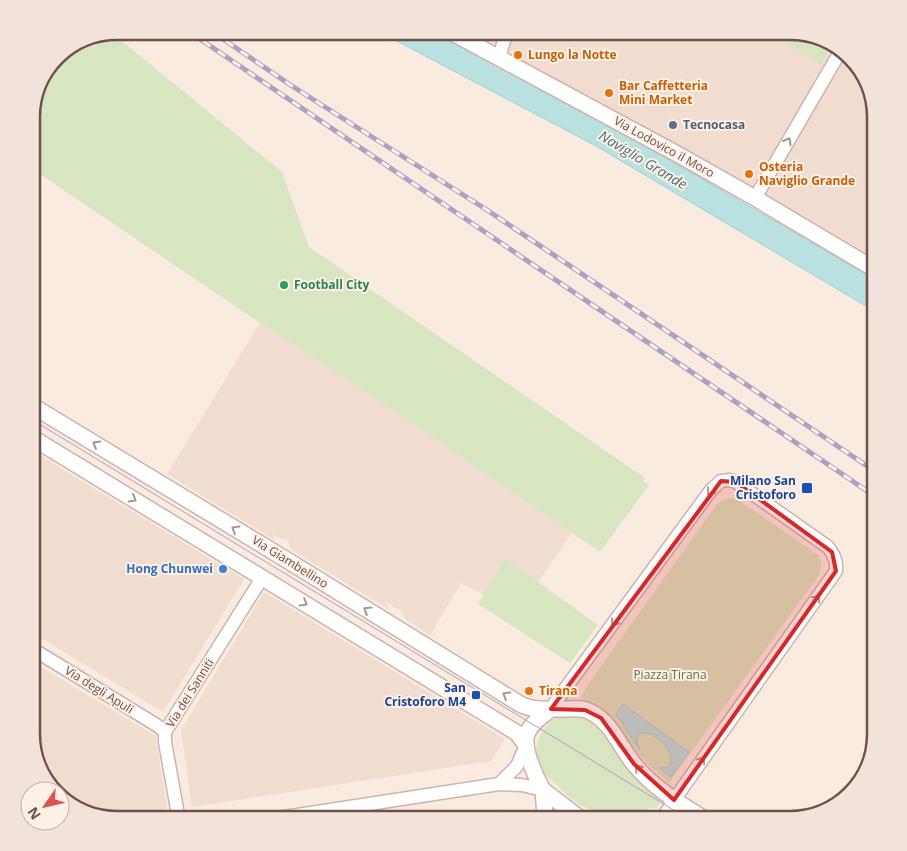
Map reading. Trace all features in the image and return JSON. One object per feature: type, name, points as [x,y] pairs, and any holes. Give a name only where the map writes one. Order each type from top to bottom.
[{"type":"street","name":"Via Lodovico il Moro","points":[[466,40],[679,155],[867,265]]},
{"type":"street","points":[[499,57],[504,40]]},
{"type":"street","points":[[755,198],[837,57]]},
{"type":"street","name":"Via Giambellino","points":[[40,410],[525,707],[551,709]]},
{"type":"street","points":[[40,443],[517,733],[526,745]]},
{"type":"street","points":[[545,811],[543,790],[529,760],[526,745],[526,736],[531,727],[551,709],[711,490],[721,481],[736,482],[828,548],[835,557],[836,571],[674,800],[669,811]]},
{"type":"street","name":"Via dei Sanniti","points":[[177,811],[165,742],[165,732],[262,578]]},
{"type":"street","name":"Via degli Apuli","points":[[40,654],[165,732]]},
{"type":"street","points":[[551,709],[580,708],[601,718],[642,773],[674,800],[692,811]]},
{"type":"street","points":[[499,784],[517,766],[526,745]]},
{"type":"street","points":[[324,811],[499,784],[522,785],[543,790],[570,811]]},
{"type":"highlighted area","points":[[721,481],[736,482],[832,552],[836,571],[674,800],[634,764],[601,718],[585,710],[551,709]]},
{"type":"shaded area","points":[[476,40],[790,40],[805,41],[833,53],[854,74],[864,97],[867,112],[867,256],[756,190]]},
{"type":"shaded area","points":[[260,323],[394,411],[572,533],[538,582],[505,558],[484,595],[461,583],[430,635],[405,619],[400,610],[384,602],[390,610],[290,549],[288,541],[284,538],[281,539],[272,534],[276,541],[167,474]]},
{"type":"shaded area","points":[[40,455],[244,579],[163,712],[40,637]]},
{"type":"shaded area","points":[[264,592],[505,739],[491,761],[192,807],[181,730]]},
{"type":"shaded area","points":[[40,666],[154,735],[167,806],[163,811],[102,810],[74,798],[70,794],[70,781],[57,781],[53,777],[41,749]]},
{"type":"shaded area","points":[[502,809],[505,811],[489,811]]},
{"type":"green space","name":"Football City","points":[[121,40],[282,172],[309,247],[645,478],[643,481],[649,485],[600,552],[394,411],[40,174],[40,112],[43,97],[53,74],[74,53],[102,41]]},
{"type":"green space","points":[[779,40],[805,41],[828,51],[821,64]]},
{"type":"green space","name":"Piazza Tirana","points":[[731,498],[738,500],[818,555],[821,562],[820,572],[669,783],[639,755],[613,719],[593,703],[580,698],[718,503]]},
{"type":"green space","points":[[505,558],[598,625],[570,663],[478,604]]},
{"type":"green space","points":[[575,713],[590,719],[603,730],[623,762],[661,797],[656,809],[651,807],[644,811],[593,811],[567,795],[543,774],[538,765],[537,744],[548,724],[555,718]]},
{"type":"water","name":"Naviglio Grande","points":[[395,40],[448,40],[592,115],[867,275],[867,307],[596,146]]},
{"type":"water","points":[[623,704],[689,752],[671,777],[659,767],[666,768],[671,764],[670,754],[665,746],[651,734],[644,733],[639,734],[637,740],[640,750],[616,714]]},
{"type":"tram line","points":[[40,424],[675,811]]},
{"type":"railway","points":[[201,40],[867,491]]},
{"type":"railway","points":[[224,40],[292,86],[487,210],[867,466]]},
{"type":"place","name":"Lungo la Notte","points":[[518,55]]},
{"type":"place","name":"Bar Caffetteria Mini Market","points":[[609,93]]},
{"type":"place","name":"Tecnocasa","points":[[673,125]]},
{"type":"place","name":"Osteria Naviglio Grande","points":[[749,174]]},
{"type":"place","name":"Football City","points":[[284,285]]},
{"type":"place","name":"Milano San Cristoforo","points":[[807,488]]},
{"type":"place","name":"Hong Chunwei","points":[[223,569]]},
{"type":"place","name":"Tirana","points":[[529,691]]},
{"type":"place","name":"San Cristoforo M4","points":[[476,695]]}]
